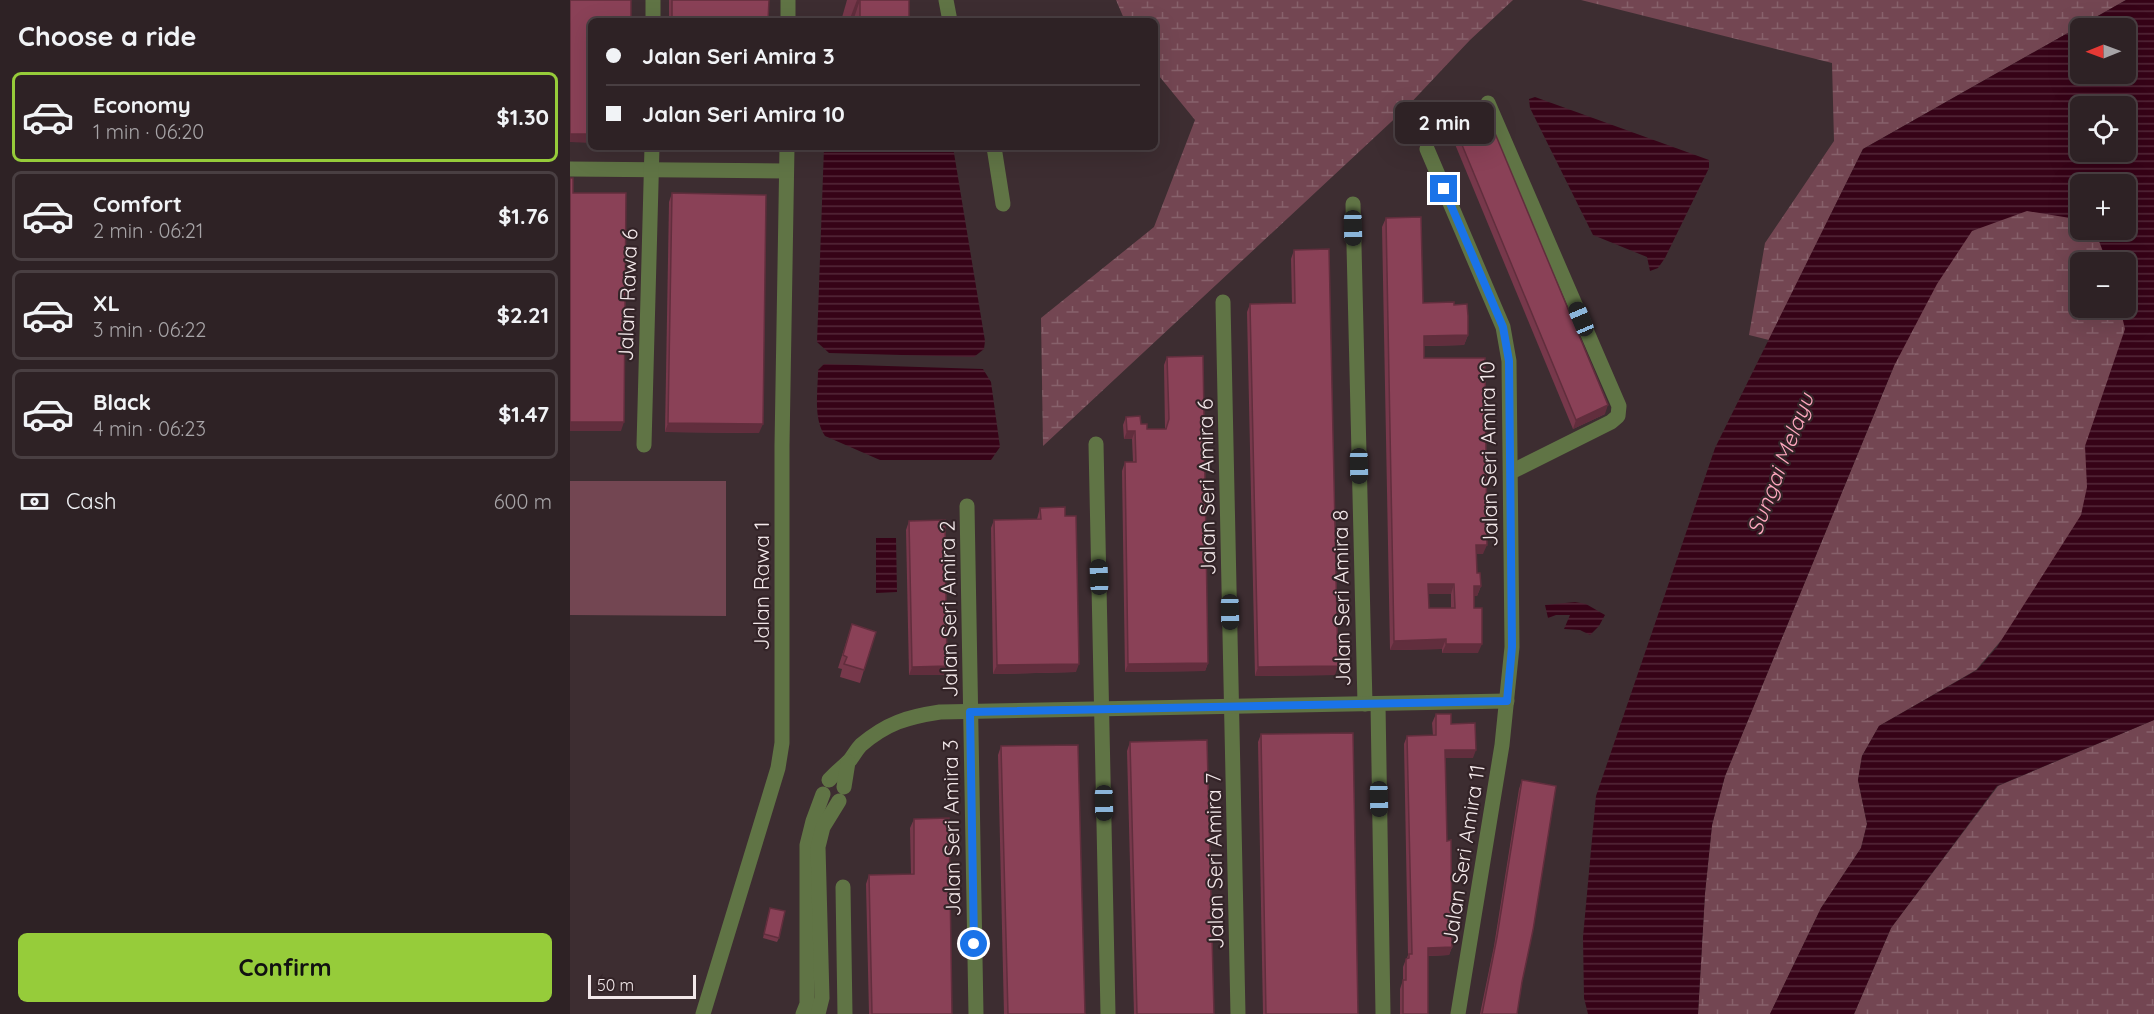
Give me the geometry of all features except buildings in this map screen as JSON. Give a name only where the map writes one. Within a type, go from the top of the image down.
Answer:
[{"type":"street","points":[[653,0],[653,18]]},
{"type":"street","points":[[788,0],[788,18]]},
{"type":"street","points":[[946,0],[949,18]]},
{"type":"street","points":[[1488,103],[1619,406],[1618,416],[1611,422],[1511,472]]},
{"type":"street","name":"Jalan Seri Amira 10","points":[[1427,149],[1503,327],[1509,361],[1512,647],[1507,701]]},
{"type":"street","name":"Jalan Rawa 6","points":[[644,445],[652,150]]},
{"type":"street","name":"Jalan Rawa 1","points":[[703,1014],[778,768],[782,743],[782,446],[786,150]]},
{"type":"street","points":[[994,150],[1003,204]]},
{"type":"street","points":[[570,169],[786,171]]},
{"type":"street","name":"Jalan Seri Amira 8","points":[[1353,204],[1383,1014]]},
{"type":"street","name":"Jalan Seri Amira 6","points":[[1223,302],[1232,707]]},
{"type":"street","points":[[1096,444],[1108,1014]]},
{"type":"street","name":"Jalan Seri Amira 2","points":[[967,506],[970,712]]},
{"type":"street","points":[[803,1014],[807,1004],[807,845],[813,821],[831,797],[848,762],[860,746],[908,717],[940,712],[1507,701]]},
{"type":"street","name":"Jalan Seri Amira 11","points":[[1458,1014],[1502,745],[1507,701]]},
{"type":"street","name":"Jalan Seri Amira 7","points":[[1232,707],[1238,1014]]},
{"type":"street","name":"Jalan Seri Amira 3","points":[[970,712],[976,1014]]},
{"type":"street","points":[[818,1014],[822,998],[818,847],[831,797]]},
{"type":"street","points":[[843,887],[845,1014]]},
{"type":"green space","points":[[1116,0],[1513,0],[1470,40],[1405,109],[1043,446],[1041,318],[1154,227],[1195,120],[1158,75],[1158,18],[1124,18]]},
{"type":"green space","points":[[1581,0],[2126,0],[2094,18],[2070,18],[2070,32],[1863,149],[1769,340],[1749,335],[1765,243],[1834,141],[1832,63]]},
{"type":"green space","points":[[2154,154],[2136,303],[2136,252],[2070,252],[2070,318],[2134,318],[2111,511],[1976,670],[1879,726],[1862,756],[1858,780],[1867,824],[1861,848],[1821,908],[1770,1014],[1698,1014],[1705,893],[1712,825],[1725,776],[1894,366],[1894,350],[1978,204],[2070,199],[2070,240],[2136,240],[2135,174]]},
{"type":"green space","points":[[570,481],[726,481],[726,616],[570,615]]},
{"type":"green space","points":[[2154,720],[2154,1014],[1854,1014],[1891,928],[1998,786]]},
{"type":"water","name":"Sungai Melayu","points":[[2126,0],[2154,0],[2154,720],[1997,786],[1891,928],[1854,1014],[1770,1014],[1821,908],[1861,848],[1867,824],[1858,780],[1862,756],[1879,726],[1977,670],[1997,647],[2081,515],[2087,487],[2085,446],[2125,329],[2122,318],[2136,318],[2136,252],[2103,252],[2099,240],[2136,240],[2136,174],[2070,174],[2070,218],[2027,211],[1972,231],[1937,284],[1894,366],[1725,776],[1712,825],[1705,893],[1698,1014],[1588,1014],[1584,998],[1583,937],[1596,796],[1715,448],[1863,149],[2070,32],[2070,84],[2136,84],[2136,18],[2094,18]]},
{"type":"water","points":[[1535,97],[1709,160],[1709,168],[1658,268],[1650,271],[1647,257],[1593,235],[1530,108],[1529,99]]},
{"type":"water","points":[[824,150],[953,150],[985,341],[984,349],[974,357],[829,353],[817,342]]},
{"type":"water","points":[[824,364],[983,369],[991,382],[1000,447],[991,460],[880,460],[825,436],[819,421],[817,404],[818,370]]},
{"type":"water","points":[[876,538],[896,538],[897,592],[876,593]]},
{"type":"water","points":[[1575,602],[1586,604],[1605,615],[1590,635],[1580,630],[1564,629],[1570,615],[1556,615],[1548,618],[1545,605]]},
{"type":"route","points":[[974,944],[970,712],[1507,701],[1512,647],[1509,361],[1503,327],[1444,189]]}]
